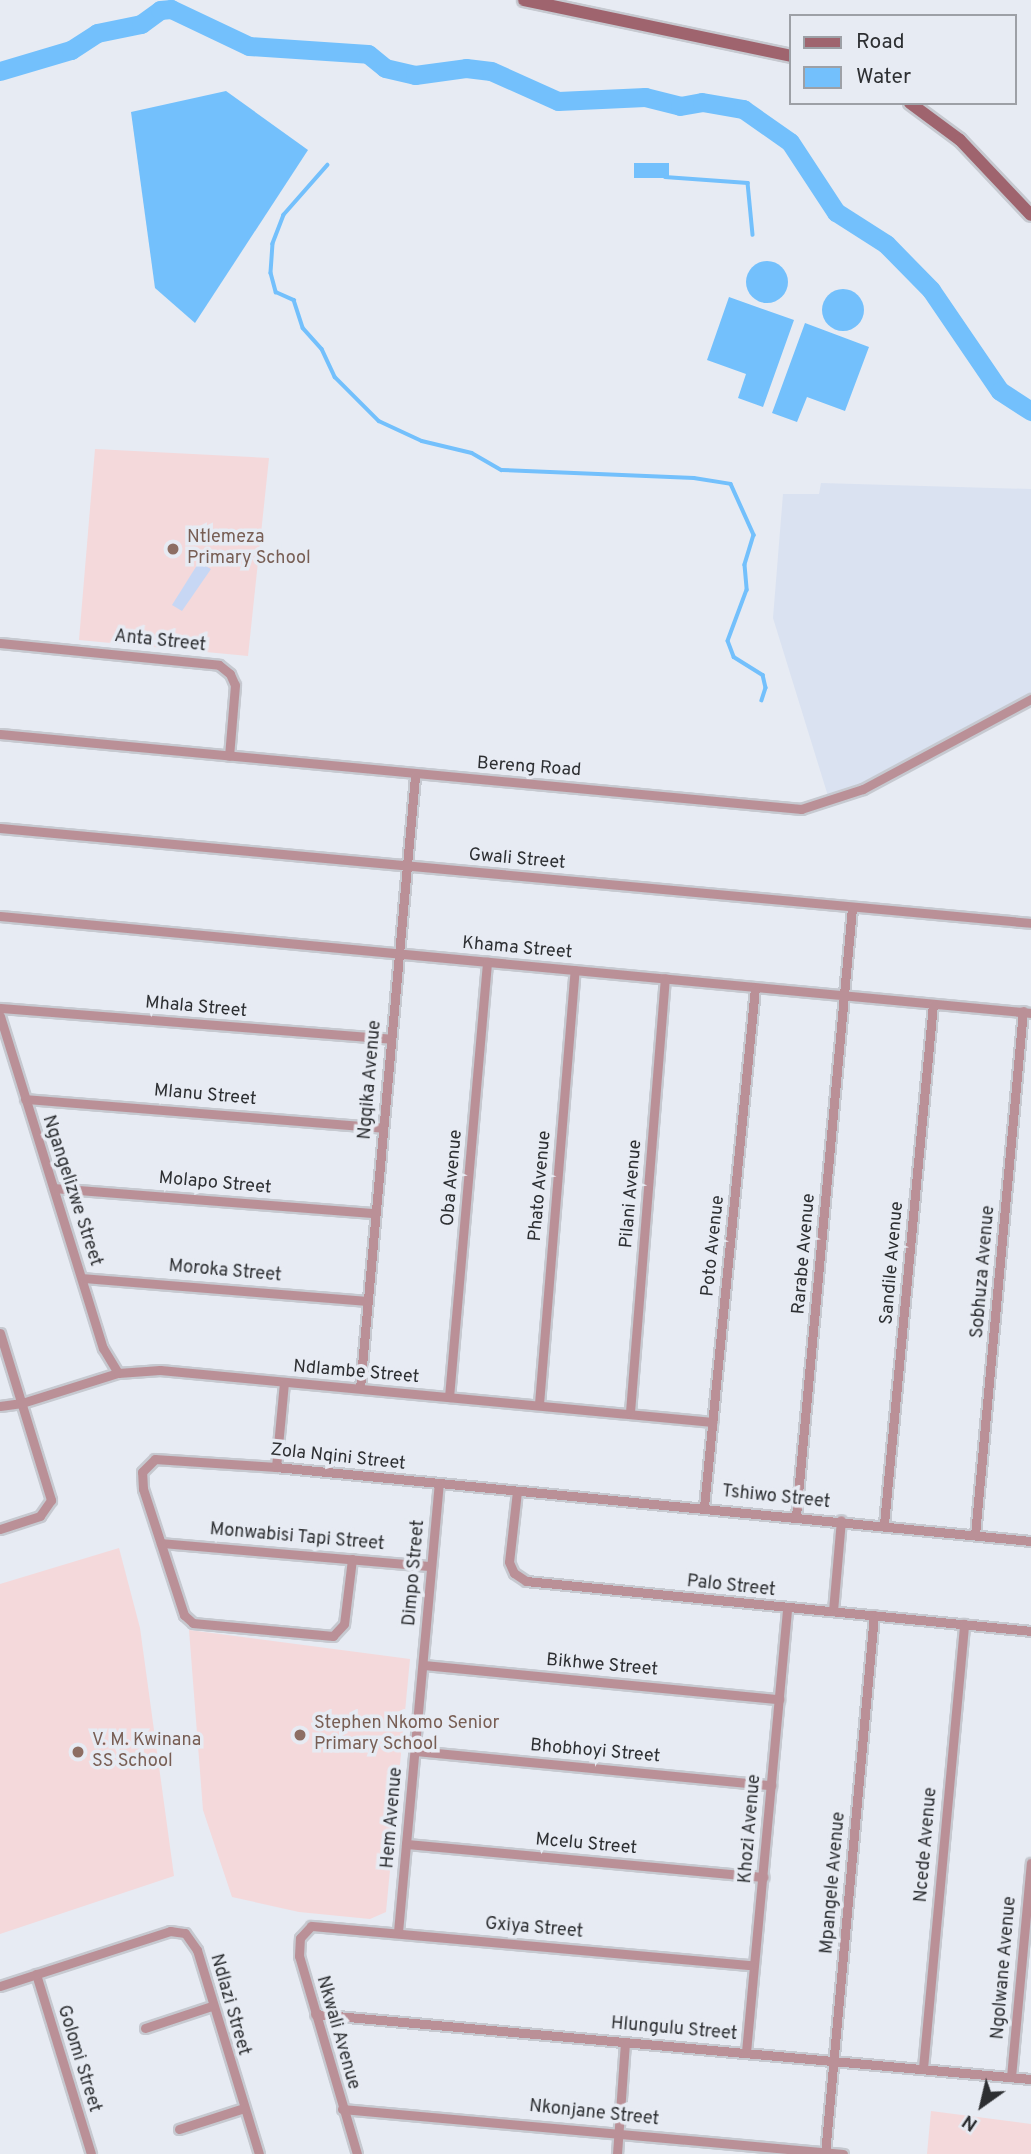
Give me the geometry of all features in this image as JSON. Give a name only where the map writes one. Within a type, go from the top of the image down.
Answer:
[{"type":"street","points":[[524,0],[790,56]]},
{"type":"street","points":[[913,105],[960,140],[1030,209]]},
{"type":"street","name":"Anta Street","points":[[0,643],[219,665],[230,674],[234,685],[229,756]]},
{"type":"street","name":"Bereng Road","points":[[0,734],[415,776],[813,808],[863,789],[1031,699]]},
{"type":"street","name":"Ngqika Avenue","points":[[360,1388],[415,776]]},
{"type":"street","name":"Gwali Street","points":[[0,828],[1031,923]]},
{"type":"street","name":"Rarabe Avenue","points":[[796,1516],[852,908]]},
{"type":"street","name":"Khama Street","points":[[0,916],[1027,1012]]},
{"type":"street","name":"Oba Avenue","points":[[449,1397],[487,962]]},
{"type":"street","name":"Phato Avenue","points":[[539,1404],[575,970]]},
{"type":"street","name":"Pilani Avenue","points":[[630,1412],[666,978]]},
{"type":"street","name":"Poto Avenue","points":[[704,1507],[755,988]]},
{"type":"street","name":"Sandile Avenue","points":[[884,1524],[933,1004]]},
{"type":"street","name":"Mhala Street","points":[[0,1008],[390,1039]]},
{"type":"street","name":"Sobhuza Avenue","points":[[975,1535],[1027,1012]]},
{"type":"street","name":"Ngangelizwe Street","points":[[0,1016],[103,1348],[118,1373]]},
{"type":"street","name":"Mlanu Street","points":[[25,1099],[382,1128]]},
{"type":"street","name":"Molapo Street","points":[[54,1188],[374,1213]]},
{"type":"street","name":"Moroka Street","points":[[82,1278],[366,1301]]},
{"type":"street","points":[[0,1332],[51,1500],[40,1516],[0,1529]]},
{"type":"street","name":"Ndlambe Street","points":[[0,1406],[22,1403],[118,1373],[160,1370],[630,1412],[713,1422]]},
{"type":"street","points":[[276,1467],[284,1382]]},
{"type":"street","name":"Zola Nqini Street","points":[[162,1543],[142,1481],[145,1466],[156,1458],[517,1491]]},
{"type":"street","name":"Dimpo Street","points":[[423,1665],[439,1484]]},
{"type":"street","name":"Tshiwo Street","points":[[517,1491],[884,1524],[1031,1541]]},
{"type":"street","name":"Palo Street","points":[[517,1491],[509,1562],[519,1578],[787,1608],[1031,1631]]},
{"type":"street","points":[[833,1611],[841,1520]]},
{"type":"street","points":[[162,1543],[184,1615],[193,1623],[329,1637],[345,1624],[352,1559]]},
{"type":"street","name":"Monwabisi Tapi Street","points":[[162,1543],[430,1566]]},
{"type":"street","name":"Khozi Avenue","points":[[746,2052],[787,1608]]},
{"type":"street","name":"Mpangele Avenue","points":[[825,2153],[874,1615]]},
{"type":"street","name":"Ncede Avenue","points":[[923,2068],[964,1624]]},
{"type":"street","name":"Bikhwe Street","points":[[423,1665],[779,1699]]},
{"type":"street","name":"Hem Avenue","points":[[398,1932],[423,1665]]},
{"type":"street","name":"Bhobhoyi Street","points":[[415,1751],[771,1784]]},
{"type":"street","name":"Mcelu Street","points":[[406,1844],[763,1877]]},
{"type":"street","name":"Ngolwane Avenue","points":[[1011,2077],[1031,1863]]},
{"type":"street","name":"Gxiya Street","points":[[313,1925],[752,1965]]},
{"type":"street","name":"Nkwali Avenue","points":[[313,1925],[300,1938],[298,1952],[356,2154]]},
{"type":"street","name":"Ndlazi Street","points":[[0,1986],[180,1931],[189,1936],[197,1950],[259,2154]]},
{"type":"street","name":"Golomi Street","points":[[36,1974],[91,2154]]},
{"type":"street","points":[[145,2028],[212,2006]]},
{"type":"street","name":"Hlungulu Street","points":[[315,2014],[1031,2079]]},
{"type":"street","points":[[617,2154],[625,2042]]},
{"type":"street","points":[[179,2129],[244,2108]]},
{"type":"street","name":"Nkonjane Street","points":[[342,2109],[843,2154]]},
{"type":"shaded area","name":"Ntlemeza Primary School","points":[[95,449],[269,458],[248,656],[79,640]]},
{"type":"shaded area","points":[[821,483],[1031,489],[1031,695],[875,778],[828,796],[773,618],[783,494],[819,494]]},
{"type":"shaded area","points":[[199,562],[211,569],[182,611],[172,605]]},
{"type":"shaded area","name":"V. M. Kwinana SS School","points":[[119,1548],[140,1628],[174,1876],[0,1934],[0,1584]]},
{"type":"shaded area","name":"Stephen Nkomo Senior Primary School","points":[[189,1630],[410,1659],[386,1912],[370,1919],[299,1912],[232,1897],[203,1810]]},
{"type":"shaded area","points":[[931,2111],[1031,2124],[1031,2154],[927,2154]]},
{"type":"water","points":[[226,91],[308,150],[195,323],[155,288],[131,112]]},
{"type":"water","points":[[634,163],[669,163],[669,178],[634,178]]},
{"type":"water","points":[[767,261],[782,267],[788,282],[782,297],[767,303],[752,297],[746,282],[752,267]]},
{"type":"water","points":[[843,289],[858,295],[864,310],[858,325],[843,331],[828,325],[822,310],[828,295]]},
{"type":"water","points":[[729,297],[794,320],[763,407],[738,398],[746,374],[707,360]]},
{"type":"water","points":[[805,323],[869,347],[845,411],[807,397],[797,422],[772,413]]},
{"type":"waterway","points":[[0,71],[71,50],[97,33],[141,24],[160,10],[171,9],[249,46],[368,54],[385,68],[415,75],[466,68],[491,71],[558,101],[645,97],[680,106],[702,102],[743,109],[790,142],[836,212],[886,244],[931,290],[1000,391],[1031,411]]},
{"type":"waterway","points":[[328,165],[284,215],[273,244],[271,273],[276,292],[294,300],[303,328],[322,349],[335,377],[379,421],[422,441],[472,453],[502,470],[694,478],[731,484],[754,535],[745,565],[747,590],[728,641],[734,657],[763,675],[766,688],[762,700]]},
{"type":"waterway","points":[[665,177],[748,183],[753,235]]},
{"type":"place","name":"Ntlemeza Primary School","points":[[173,549]]},
{"type":"place","name":"Stephen Nkomo Senior Primary School","points":[[300,1735]]},
{"type":"place","name":"V. M. Kwinana SS School","points":[[78,1752]]}]
